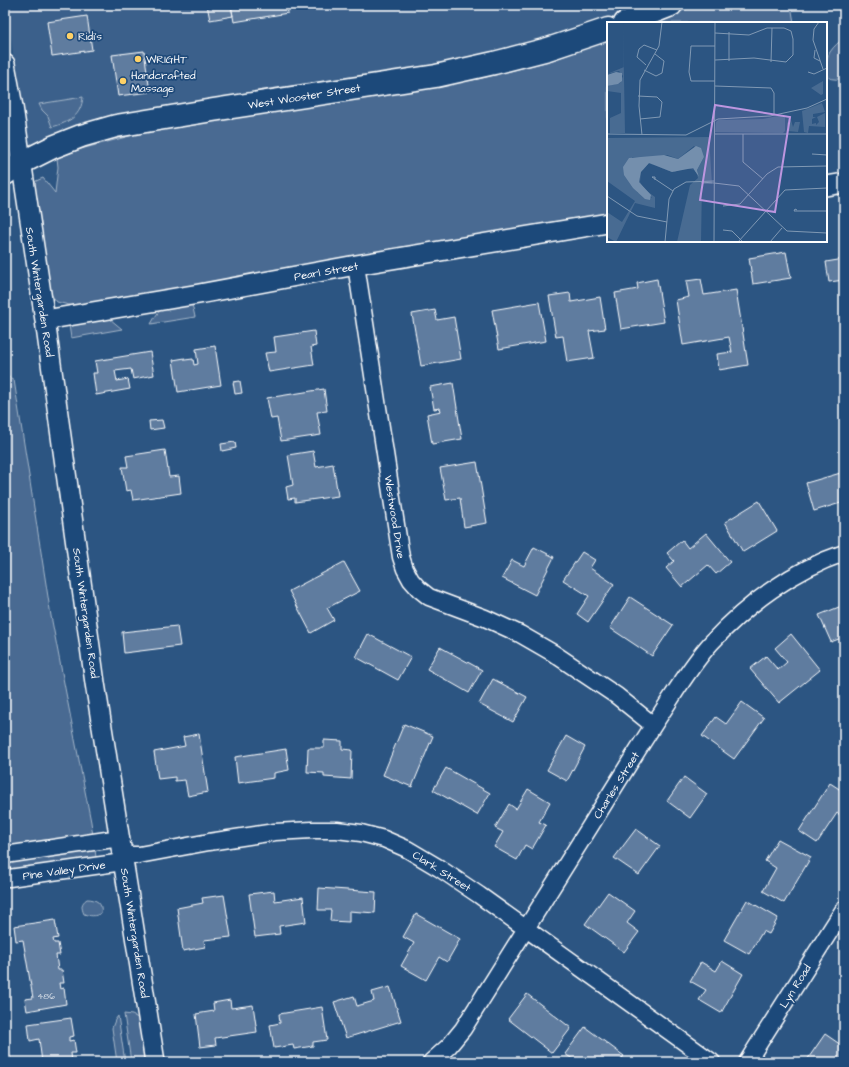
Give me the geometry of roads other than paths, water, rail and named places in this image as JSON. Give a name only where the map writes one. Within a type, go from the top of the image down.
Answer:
[{"type":"main road","points":[[628,22],[670,5]]},
{"type":"main road","name":"West Wooster Street","points":[[13,169],[53,147],[81,136],[116,126],[436,76],[532,53],[607,29]]},
{"type":"street","name":"South Wintergarden Road","points":[[5,64],[13,107],[13,169],[44,320],[95,683],[155,1062]]},
{"type":"street","points":[[827,186],[844,183]]},
{"type":"street","name":"Pearl Street","points":[[44,320],[607,222]]},
{"type":"street","name":"Westwood Drive","points":[[356,265],[401,557],[411,580],[419,590],[429,597],[485,618],[520,634],[553,653],[617,696],[654,725]]},
{"type":"street","name":"Charles Street","points":[[431,1062],[449,1046],[463,1029],[688,672],[711,643],[737,617],[766,594],[797,574],[844,553]]},
{"type":"street","name":"Clark Street","points":[[122,852],[138,854],[275,832],[312,830],[337,830],[361,833],[384,839],[439,868],[712,1062]]},
{"type":"street","points":[[5,855],[122,852]]},
{"type":"street","name":"Pine Valley Drive","points":[[5,877],[9,878],[122,852]]},
{"type":"street","name":"Lyn Road","points":[[747,1062],[844,909]]},
{"type":"place","name":"Ridi's","points":[[70,36]]},
{"type":"place","name":"WRIGHT","points":[[138,59]]},
{"type":"place","name":"Handcrafted Massage","points":[[123,81]]}]
